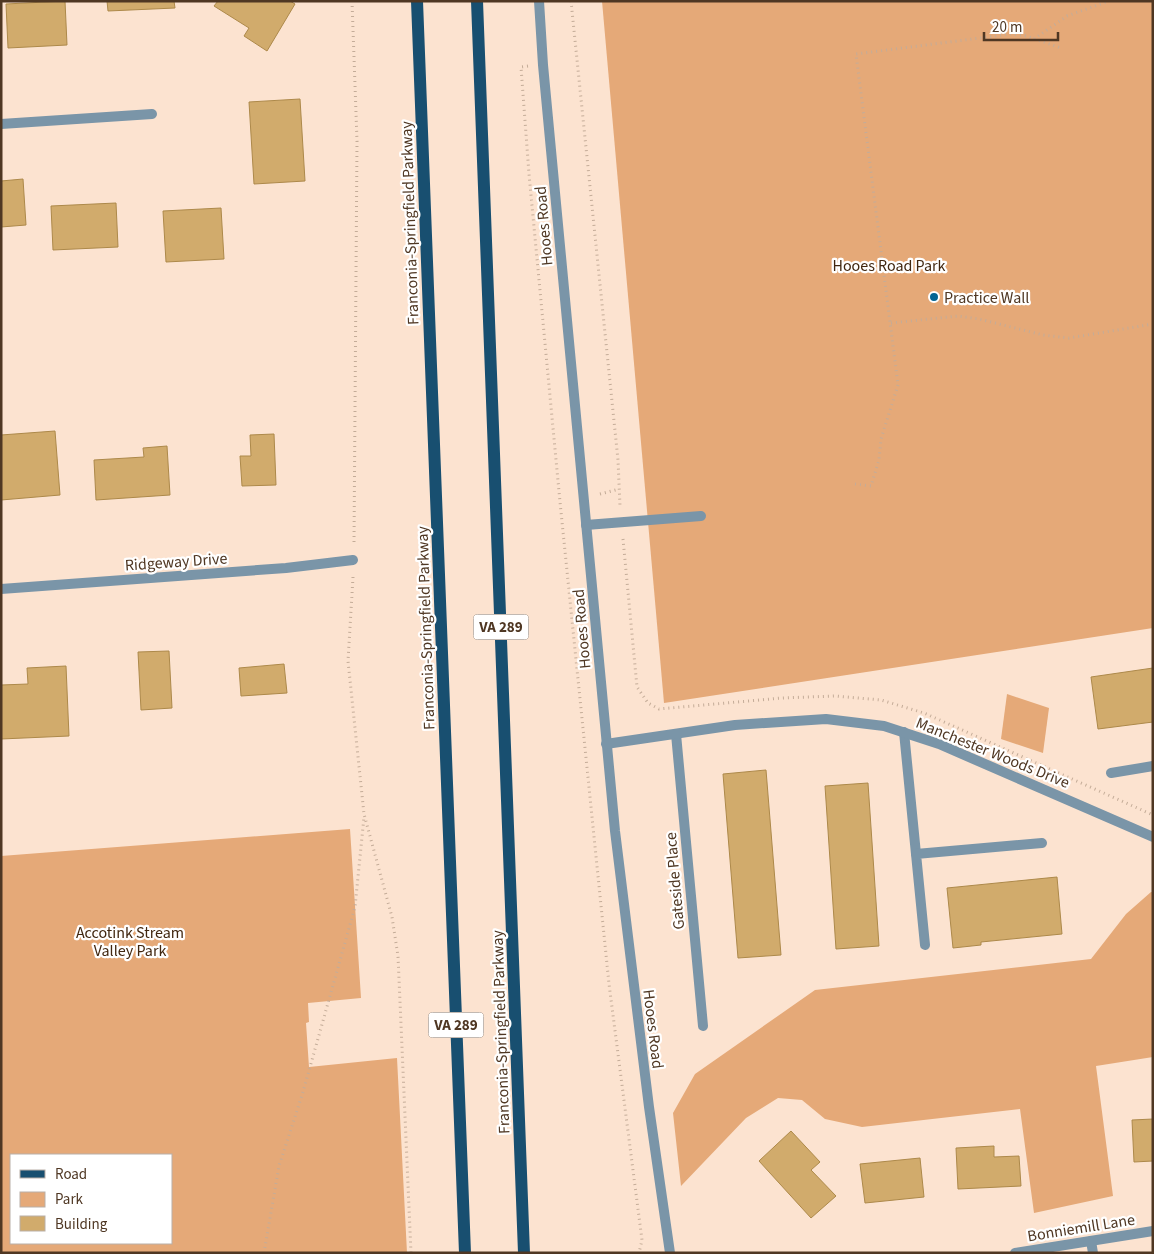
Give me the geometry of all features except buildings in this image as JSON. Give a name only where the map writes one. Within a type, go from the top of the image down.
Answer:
[{"type":"main road","name":"Franconia-Springfield Parkway","points":[[417,1],[465,1253]]},
{"type":"main road","name":"Franconia-Springfield Parkway","points":[[477,1],[524,1253]]},
{"type":"street","name":"Hooes Road","points":[[539,1],[543,65],[606,744],[624,911],[670,1253]]},
{"type":"street","points":[[1,124],[152,114]]},
{"type":"street","points":[[586,526],[701,516]]},
{"type":"street","name":"Ridgeway Drive","points":[[1,589],[286,568],[353,560]]},
{"type":"street","name":"Manchester Woods Drive","points":[[606,744],[735,725],[826,719],[884,726],[939,744],[1153,837]]},
{"type":"street","points":[[904,732],[925,945]]},
{"type":"street","name":"Gateside Place","points":[[676,734],[703,1026]]},
{"type":"street","points":[[1111,772],[1153,766]]},
{"type":"street","points":[[916,854],[1042,843]]},
{"type":"street","name":"Bonniemill Lane","points":[[1015,1253],[1153,1231]]},
{"type":"street","points":[[1091,1241],[1093,1253]]},
{"type":"path","points":[[352,1],[357,142],[356,338],[353,560],[348,661],[364,814],[396,933],[411,1253]]},
{"type":"path","points":[[571,1],[618,460],[621,523],[638,687],[648,703],[659,709],[782,698],[835,696],[881,700],[924,713],[1153,815]]},
{"type":"path","points":[[1034,39],[1067,16],[1109,1]]},
{"type":"path","points":[[855,484],[871,486],[879,460],[881,439],[898,385],[856,54],[1011,34],[1061,48]]},
{"type":"path","points":[[543,65],[521,67],[529,174],[582,728],[609,984],[642,1240],[640,1253]]},
{"type":"path","points":[[891,323],[958,316],[979,319],[1043,335],[1069,338],[1153,324]]},
{"type":"path","points":[[264,1253],[279,1166],[303,1092],[355,908],[364,814]]},
{"type":"green space","name":"Hooes Road Park","points":[[602,1],[1153,1],[1153,628],[664,703]]},
{"type":"green space","points":[[1007,694],[1049,708],[1043,753],[1001,739]]},
{"type":"green space","name":"Accotink Stream Valley Park","points":[[350,829],[361,998],[308,1003],[309,1022],[306,1023],[309,1067],[397,1058],[407,1253],[1,1253],[1,856]]},
{"type":"green space","points":[[1153,892],[1153,1057],[1096,1066],[1113,1196],[1034,1213],[1020,1109],[862,1127],[825,1119],[802,1100],[778,1098],[746,1118],[681,1186],[673,1113],[695,1074],[815,990],[1091,959],[1126,914]]},
{"type":"place","name":"Practice Wall","points":[[934,297]]}]
